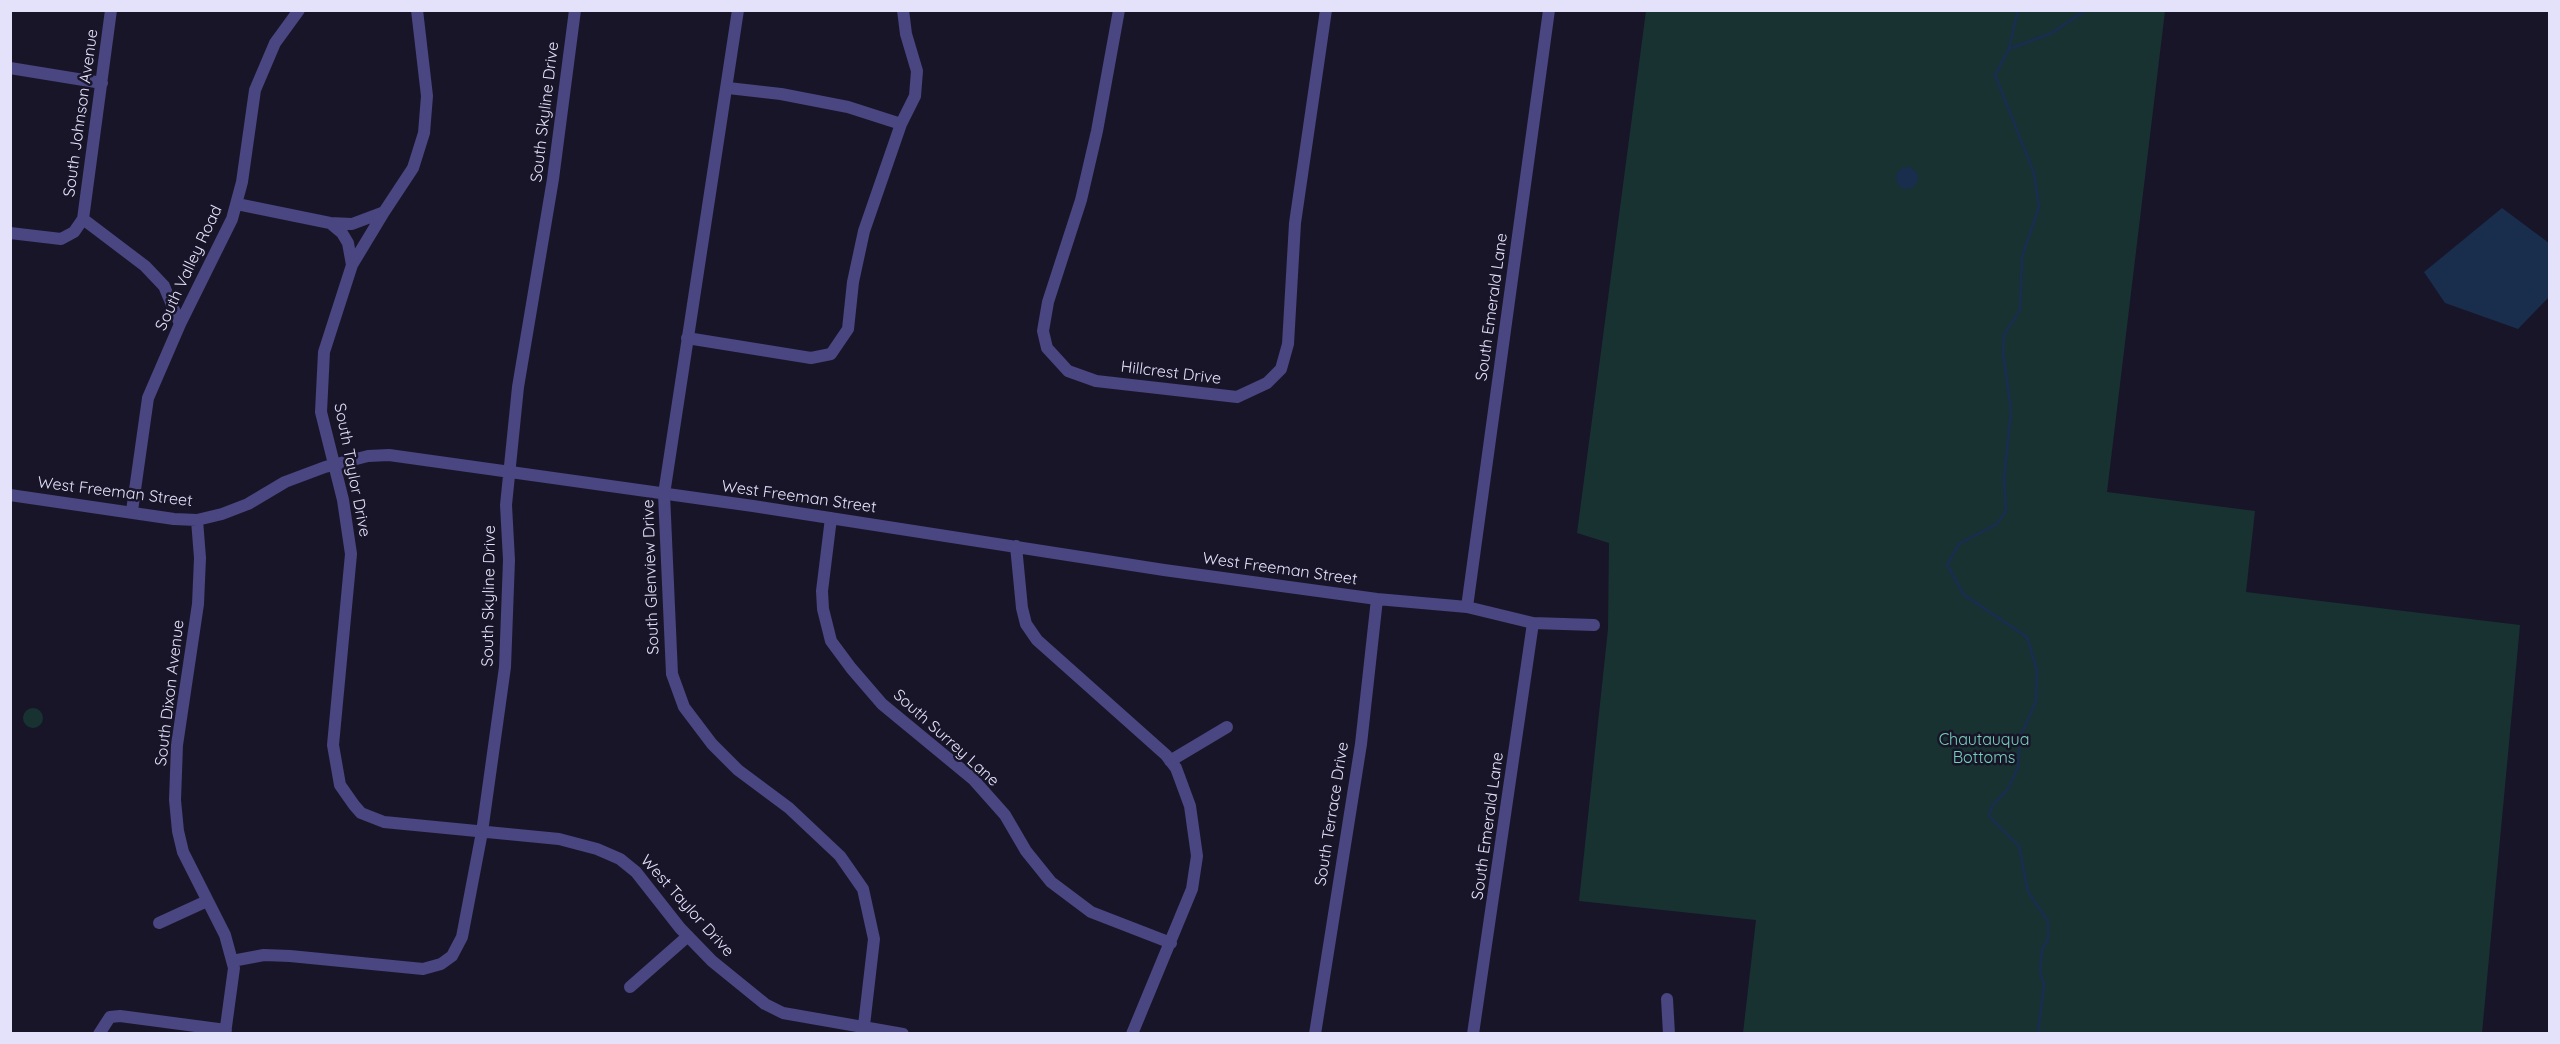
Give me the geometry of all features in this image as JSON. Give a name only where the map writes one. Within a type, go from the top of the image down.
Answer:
[{"type":"street","name":"South Johnson Avenue","points":[[83,219],[111,10]]},
{"type":"street","name":"South Valley Road","points":[[132,511],[148,398],[237,204],[255,90],[274,43],[299,10]]},
{"type":"street","points":[[237,204],[330,223],[352,224],[384,212],[413,168],[424,133],[427,96],[417,10]]},
{"type":"street","name":"South Skyline Drive","points":[[232,961],[264,955],[423,969],[441,964],[454,953],[462,937],[482,832],[505,667],[509,470],[518,387],[553,179],[575,10]]},
{"type":"street","name":"South Glenview Drive","points":[[738,10],[728,88],[664,494],[672,674],[684,707],[712,744],[738,770],[789,808],[840,856],[863,889],[874,939],[864,1030]]},
{"type":"street","points":[[687,338],[811,358],[831,354],[848,329],[853,282],[864,231],[901,124],[915,96],[917,71],[906,34],[903,10]]},
{"type":"street","name":"Hillcrest Drive","points":[[1119,10],[1099,120],[1081,200],[1048,302],[1044,331],[1047,348],[1068,371],[1096,381],[1237,397],[1267,383],[1281,369],[1288,344],[1295,223],[1326,10]]},
{"type":"street","name":"South Emerald Lane","points":[[1467,607],[1549,10]]},
{"type":"street","points":[[10,68],[102,83]]},
{"type":"street","points":[[728,88],[781,94],[848,107],[901,124]]},
{"type":"street","name":"South Taylor Drive","points":[[335,754],[336,702],[351,554],[344,500],[321,412],[321,373],[334,316],[352,265],[384,212]]},
{"type":"street","points":[[10,233],[61,239],[74,232],[83,219],[145,266],[164,286],[180,324]]},
{"type":"street","points":[[330,223],[342,233],[348,243],[352,265]]},
{"type":"street","name":"West Freeman Street","points":[[10,495],[132,511],[174,519],[197,520],[248,504],[285,482],[333,464],[368,456],[389,455],[509,470],[1377,599],[1467,607],[1533,622],[1594,625]]},
{"type":"street","name":"South Surrey Lane","points":[[831,518],[822,609],[831,640],[851,668],[882,704],[973,779],[1005,815],[1026,851],[1051,882],[1091,912],[1171,943]]},
{"type":"street","name":"South Dixon Avenue","points":[[197,520],[201,558],[198,604],[177,745],[176,800],[178,831],[183,852],[225,935],[234,968],[225,1032]]},
{"type":"street","points":[[1016,546],[1022,608],[1026,624],[1036,640],[1170,761],[1176,768],[1190,806],[1197,856],[1192,889],[1132,1034]]},
{"type":"street","name":"South Terrace Drive","points":[[1315,1034],[1361,744],[1377,599]]},
{"type":"street","name":"South Emerald Lane","points":[[1473,1034],[1533,622]]},
{"type":"street","points":[[1170,761],[1227,727]]},
{"type":"street","name":"West Taylor Drive","points":[[335,754],[340,785],[361,813],[373,819],[559,840],[597,849],[620,859],[636,872],[688,936],[733,979],[783,1013],[864,1030],[903,1034]]},
{"type":"street","points":[[159,923],[207,901]]},
{"type":"street","points":[[630,987],[688,936]]},
{"type":"street","points":[[1667,999],[1669,1034]]},
{"type":"street","points":[[99,1034],[110,1017],[225,1032]]},
{"type":"green space","name":"Chautauqua Bottoms","points":[[1646,11],[2165,11],[2107,492],[2255,511],[2246,592],[2520,625],[2482,1033],[1743,1033],[1756,920],[1579,901],[1608,629],[1609,543],[1577,533]]},
{"type":"green space","points":[[33,708],[40,711],[43,718],[40,725],[33,728],[26,725],[23,718],[26,711]]},
{"type":"water","points":[[1907,167],[1915,170],[1918,178],[1915,186],[1907,189],[1899,186],[1896,178],[1899,170]]},
{"type":"water","points":[[2502,208],[2549,243],[2549,297],[2518,329],[2445,303],[2424,272]]},
{"type":"waterway","points":[[2009,49],[2018,10]]},
{"type":"waterway","points":[[2038,1034],[2044,984],[2040,972],[2042,949],[2048,939],[2048,921],[2028,892],[2019,846],[1989,816],[1992,806],[2008,789],[2018,767],[2020,738],[2036,701],[2037,671],[2027,637],[1964,595],[1947,565],[1959,544],[1997,524],[2006,511],[2004,480],[2011,410],[2003,352],[2004,335],[2020,310],[2022,257],[2039,207],[2034,173],[1995,75],[2009,49],[2050,34],[2086,10]]}]
